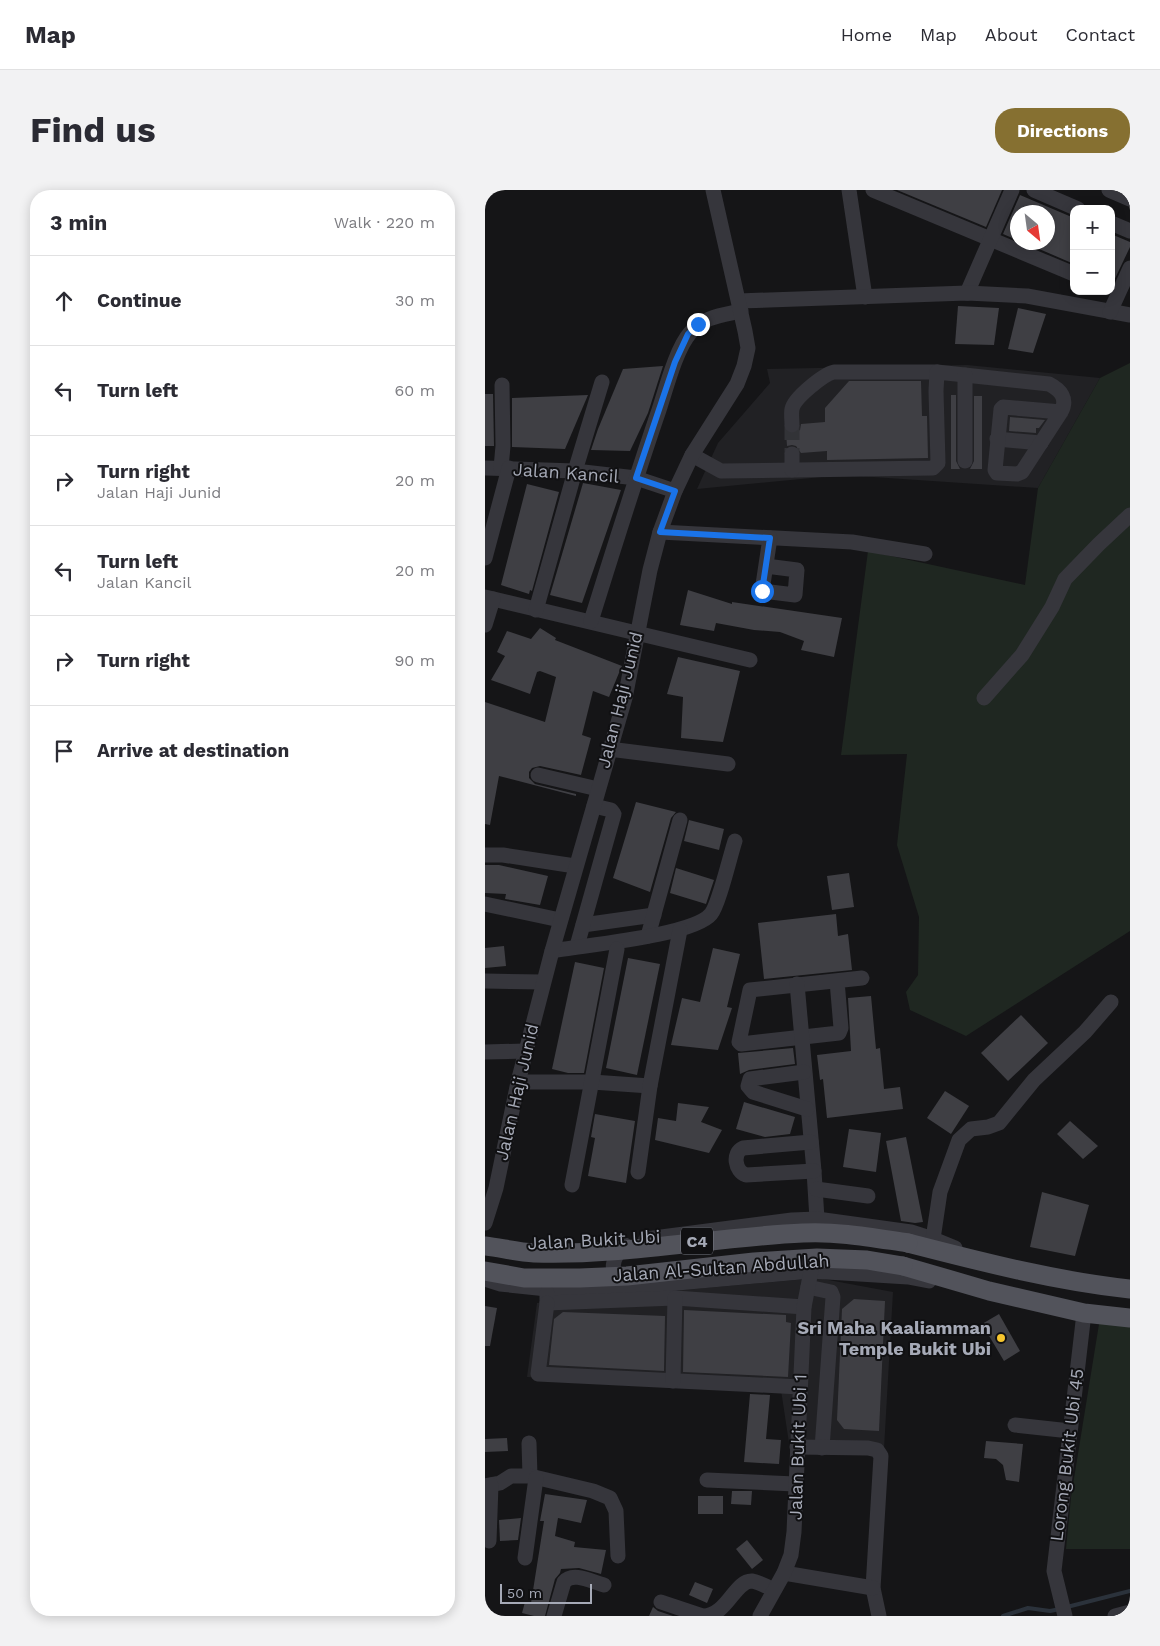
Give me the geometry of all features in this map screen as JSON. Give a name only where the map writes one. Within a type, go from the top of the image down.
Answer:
[{"type":"main road","name":"Jalan Al-Sultan Abdullah","points":[[485,1246],[532,1253],[584,1253],[636,1249],[730,1237],[805,1232],[909,1243],[995,1266],[1091,1285],[1130,1289]]},
{"type":"main road","name":"Jalan Al-Sultan Abdullah","points":[[485,1271],[524,1278],[580,1278],[627,1276],[754,1262],[817,1258],[867,1260],[903,1266],[989,1291],[1084,1313],[1130,1318]]},
{"type":"street","name":"Jalan Haji Junid","points":[[485,1223],[496,1188],[525,1051],[551,950],[625,698],[650,570],[660,532],[675,491],[692,455],[737,384],[748,348],[713,190]]},
{"type":"street","points":[[849,190],[865,297]]},
{"type":"street","points":[[873,190],[1070,272]]},
{"type":"street","points":[[967,293],[1011,190]]},
{"type":"street","points":[[1034,190],[1070,206]]},
{"type":"street","points":[[1109,190],[1130,199]]},
{"type":"street","points":[[1115,225],[1130,231]]},
{"type":"street","points":[[1110,312],[1116,291],[1130,268]]},
{"type":"street","points":[[591,621],[675,362],[688,334],[698,324],[740,306],[865,297],[967,293],[1027,296],[1130,316]]},
{"type":"street","points":[[692,455],[721,471],[933,468],[938,463],[937,372]]},
{"type":"street","points":[[792,425],[792,407],[799,398],[827,373],[937,372],[1049,384],[1056,388],[1064,399],[1064,406],[1061,412],[1022,472],[1017,474],[996,471],[999,411],[1003,408],[1061,412]]},
{"type":"street","points":[[965,375],[965,461]]},
{"type":"street","points":[[536,610],[602,382]]},
{"type":"street","points":[[485,558],[505,468],[502,385]]},
{"type":"street","points":[[997,439],[1041,442]]},
{"type":"street","points":[[792,454],[792,470]]},
{"type":"street","name":"Jalan Kancil","points":[[485,468],[575,471],[636,478],[675,491]]},
{"type":"street","points":[[984,698],[1021,655],[1052,607],[1065,579],[1130,515]]},
{"type":"street","points":[[660,532],[852,542],[925,554]]},
{"type":"street","points":[[766,566],[770,538]]},
{"type":"street","points":[[485,625],[489,598],[749,660]]},
{"type":"street","points":[[609,749],[728,764]]},
{"type":"street","points":[[538,775],[598,789]]},
{"type":"street","points":[[577,946],[614,814],[611,810],[593,806]]},
{"type":"street","points":[[648,936],[680,820]]},
{"type":"street","points":[[551,950],[648,936],[693,926],[711,914],[716,904],[735,840]]},
{"type":"street","points":[[485,855],[503,855],[575,866]]},
{"type":"street","points":[[485,904],[560,920]]},
{"type":"street","points":[[583,925],[654,915]]},
{"type":"street","points":[[638,1172],[650,1086],[680,930]]},
{"type":"street","points":[[572,1185],[617,950]]},
{"type":"street","points":[[837,981],[841,1028],[839,1033],[741,1044],[739,1042],[750,990],[863,978]]},
{"type":"street","points":[[485,981],[543,982]]},
{"type":"street","points":[[797,984],[807,1109],[816,1189],[817,1219]]},
{"type":"street","points":[[933,1239],[940,1192],[959,1140],[971,1129],[999,1123],[1034,1080],[1085,1032],[1111,1002]]},
{"type":"street","points":[[485,1052],[525,1051]]},
{"type":"street","points":[[804,1072],[750,1079],[748,1086],[753,1092],[807,1109]]},
{"type":"street","points":[[518,1082],[592,1082],[650,1086]]},
{"type":"street","points":[[811,1142],[743,1148],[738,1150],[736,1155],[738,1169],[746,1175],[814,1171]]},
{"type":"street","points":[[485,1205],[496,1188]]},
{"type":"street","points":[[816,1189],[868,1196]]},
{"type":"street","name":"Jalan Bukit Ubi","points":[[485,1238],[544,1246],[631,1241],[792,1220],[817,1219],[911,1232],[933,1239],[995,1266]]},
{"type":"street","points":[[631,1241],[617,1253],[613,1262],[614,1272],[621,1282],[633,1287]]},
{"type":"street","name":"C4","points":[[547,1296],[811,1271],[907,1277],[989,1291]]},
{"type":"street","name":"Jalan Bukit Ubi 1","points":[[759,1616],[784,1573],[791,1555],[794,1532],[804,1307],[811,1271]]},
{"type":"street","points":[[485,1279],[547,1296],[675,1298],[804,1307]]},
{"type":"street","points":[[808,1288],[828,1290],[833,1298],[822,1448]]},
{"type":"street","points":[[547,1296],[538,1374],[800,1387]]},
{"type":"street","points":[[673,1381],[675,1298]]},
{"type":"street","name":"Lorong Bukit Ubi 45","points":[[1065,1616],[1054,1572],[1084,1313]]},
{"type":"street","points":[[1015,1425],[1070,1431]]},
{"type":"street","points":[[525,1558],[533,1477],[529,1443]]},
{"type":"street","points":[[797,1447],[868,1448],[877,1450],[881,1456],[873,1588],[879,1616]]},
{"type":"street","points":[[489,1541],[488,1485],[500,1482],[511,1476],[533,1477],[593,1491],[610,1498],[617,1511],[618,1556]]},
{"type":"street","points":[[707,1480],[795,1484]]},
{"type":"street","points":[[784,1573],[873,1588]]},
{"type":"street","points":[[554,1616],[564,1582],[568,1578],[574,1576],[604,1586]]},
{"type":"street","points":[[661,1602],[703,1616],[710,1616],[724,1607],[744,1583],[754,1581],[774,1590]]},
{"type":"street","points":[[1115,1616],[1130,1612]]},
{"type":"shaded area","points":[[1130,363],[1130,931],[966,1036],[910,1010],[906,992],[918,975],[919,917],[897,845],[907,754],[841,755],[868,551],[1025,585],[1038,488],[1100,378]]},
{"type":"shaded area","points":[[967,365],[1100,378],[1038,488],[843,475],[697,489],[718,443],[770,383],[767,369]]},
{"type":"shaded area","points":[[818,1278],[893,1292],[884,1449],[789,1443],[781,1390],[527,1377],[537,1303]]},
{"type":"shaded area","points":[[1102,1319],[1130,1322],[1130,1549],[1066,1549],[1071,1497],[1099,1324]]},
{"type":"building","points":[[897,190],[1002,190],[986,227]]},
{"type":"building","points":[[1020,195],[1043,205],[1016,205]]},
{"type":"building","points":[[1055,210],[1070,216],[1070,262],[1042,250],[1055,250]]},
{"type":"building","points":[[1010,218],[1010,237],[1003,234]]},
{"type":"building","points":[[1115,236],[1130,242],[1130,247],[1115,279]]},
{"type":"building","points":[[958,306],[999,308],[994,345],[955,344]]},
{"type":"building","points":[[1018,308],[1046,314],[1033,353],[1008,349]]},
{"type":"building","points":[[663,366],[648,413],[630,451],[591,450],[623,369]]},
{"type":"building","points":[[849,381],[921,381],[922,416],[927,416],[928,458],[827,460],[827,451],[801,453],[796,446],[787,446],[786,432],[793,434],[800,430],[801,424],[825,422],[825,408]]},
{"type":"building","points":[[485,394],[493,394],[494,446],[485,446]]},
{"type":"building","points":[[588,395],[565,449],[512,447],[512,398]]},
{"type":"building","points":[[951,395],[956,395],[956,461],[960,469],[951,469]]},
{"type":"building","points":[[974,396],[982,396],[982,469],[970,469],[974,461]]},
{"type":"building","points":[[1010,417],[1045,420],[1039,428],[1036,428],[1036,433],[1009,431]]},
{"type":"building","points":[[583,483],[621,490],[582,603],[550,595]]},
{"type":"building","points":[[527,484],[559,492],[532,591],[530,590],[529,594],[501,585]]},
{"type":"building","points":[[688,590],[732,604],[732,602],[842,618],[834,657],[801,650],[804,641],[780,632],[754,630],[716,623],[714,631],[680,625]]},
{"type":"building","points":[[540,628],[556,638],[555,640],[622,666],[609,697],[593,691],[582,735],[591,738],[581,775],[540,766],[532,768],[529,772],[529,778],[535,784],[576,794],[576,796],[499,776],[490,825],[485,824],[485,702],[545,722],[556,677],[540,671],[537,672],[530,694],[491,680],[505,656],[497,652],[507,631],[531,639]]},
{"type":"building","points":[[678,657],[740,671],[723,742],[681,738],[683,697],[667,694]]},
{"type":"building","points":[[636,802],[676,812],[671,818],[650,892],[613,878]]},
{"type":"building","points":[[689,820],[724,829],[719,850],[684,841]]},
{"type":"building","points":[[485,865],[499,865],[548,876],[540,905],[505,899],[506,894],[485,893]]},
{"type":"building","points":[[676,868],[714,880],[706,904],[670,893]]},
{"type":"building","points":[[849,873],[854,907],[832,910],[827,876]]},
{"type":"building","points":[[836,914],[838,936],[848,934],[852,970],[764,979],[758,923]]},
{"type":"building","points":[[504,946],[506,966],[485,968],[485,948]]},
{"type":"building","points":[[713,948],[740,954],[727,1007],[732,1008],[718,1050],[671,1045],[682,998],[700,1002]]},
{"type":"building","points":[[628,958],[660,964],[637,1075],[606,1068]]},
{"type":"building","points":[[575,962],[604,968],[584,1073],[568,1073],[552,1069]]},
{"type":"building","points":[[871,996],[876,1049],[880,1048],[884,1089],[900,1087],[903,1109],[827,1118],[823,1079],[820,1080],[817,1055],[851,1051],[848,998]]},
{"type":"building","points":[[1021,1015],[1048,1043],[1008,1081],[981,1053]]},
{"type":"building","points":[[793,1048],[795,1064],[749,1070],[740,1074],[738,1053]]},
{"type":"building","points":[[945,1091],[969,1106],[951,1134],[927,1118]]},
{"type":"building","points":[[744,1102],[795,1117],[790,1134],[765,1137],[736,1129]]},
{"type":"building","points":[[678,1103],[709,1107],[701,1122],[722,1130],[709,1153],[655,1140],[658,1118],[676,1121]]},
{"type":"building","points":[[595,1114],[635,1121],[626,1183],[588,1176],[595,1138],[591,1137]]},
{"type":"building","points":[[1070,1121],[1098,1146],[1083,1159],[1057,1134]]},
{"type":"building","points":[[849,1129],[881,1133],[876,1172],[843,1167]]},
{"type":"building","points":[[906,1137],[923,1222],[901,1221],[886,1141]]},
{"type":"building","points":[[1042,1192],[1089,1205],[1075,1256],[1030,1247]]},
{"type":"building","points":[[854,1299],[885,1301],[879,1431],[844,1429],[837,1420],[842,1309]]},
{"type":"building","points":[[485,1306],[497,1308],[490,1346],[485,1346]]},
{"type":"building","points":[[684,1310],[786,1315],[786,1322],[791,1323],[788,1377],[683,1372]]},
{"type":"building","points":[[563,1312],[665,1316],[664,1371],[549,1365],[554,1319]]},
{"type":"building","name":"Sri Maha Kaaliamman Temple Bukit Ubi","points":[[999,1314],[1020,1351],[1004,1361],[982,1324]]},
{"type":"building","points":[[750,1394],[770,1395],[766,1439],[781,1440],[779,1464],[744,1462]]},
{"type":"building","points":[[507,1438],[508,1451],[485,1452],[485,1439]]},
{"type":"building","points":[[986,1441],[1023,1444],[1019,1482],[1006,1480],[1003,1465],[996,1459],[984,1458]]},
{"type":"building","points":[[732,1491],[752,1491],[751,1505],[731,1504]]},
{"type":"building","points":[[545,1494],[587,1500],[581,1523],[558,1518],[555,1536],[575,1542],[574,1547],[606,1550],[601,1574],[579,1568],[561,1569],[555,1579],[545,1616],[534,1616],[522,1613],[525,1602],[531,1603],[544,1521],[540,1521]]},
{"type":"building","points":[[698,1496],[723,1496],[723,1514],[698,1514]]},
{"type":"building","points":[[521,1518],[518,1540],[500,1541],[499,1520]]},
{"type":"building","points":[[747,1540],[763,1560],[752,1569],[736,1549]]},
{"type":"building","points":[[695,1582],[713,1589],[707,1603],[689,1595]]},
{"type":"building","points":[[653,1607],[658,1611],[673,1616],[649,1616]]},
{"type":"waterway","points":[[1067,1607],[1130,1591]]},
{"type":"waterway","points":[[1003,1616],[1028,1608],[1050,1611],[1060,1609]]},
{"type":"tunnel","points":[[792,425],[792,454]]},
{"type":"place","name":"Sri Maha Kaaliamman Temple Bukit Ubi","points":[[1001,1338]]},
{"type":"route","points":[[698,324],[688,334],[675,362],[636,478],[675,491],[660,532],[770,538],[762,591]]}]
